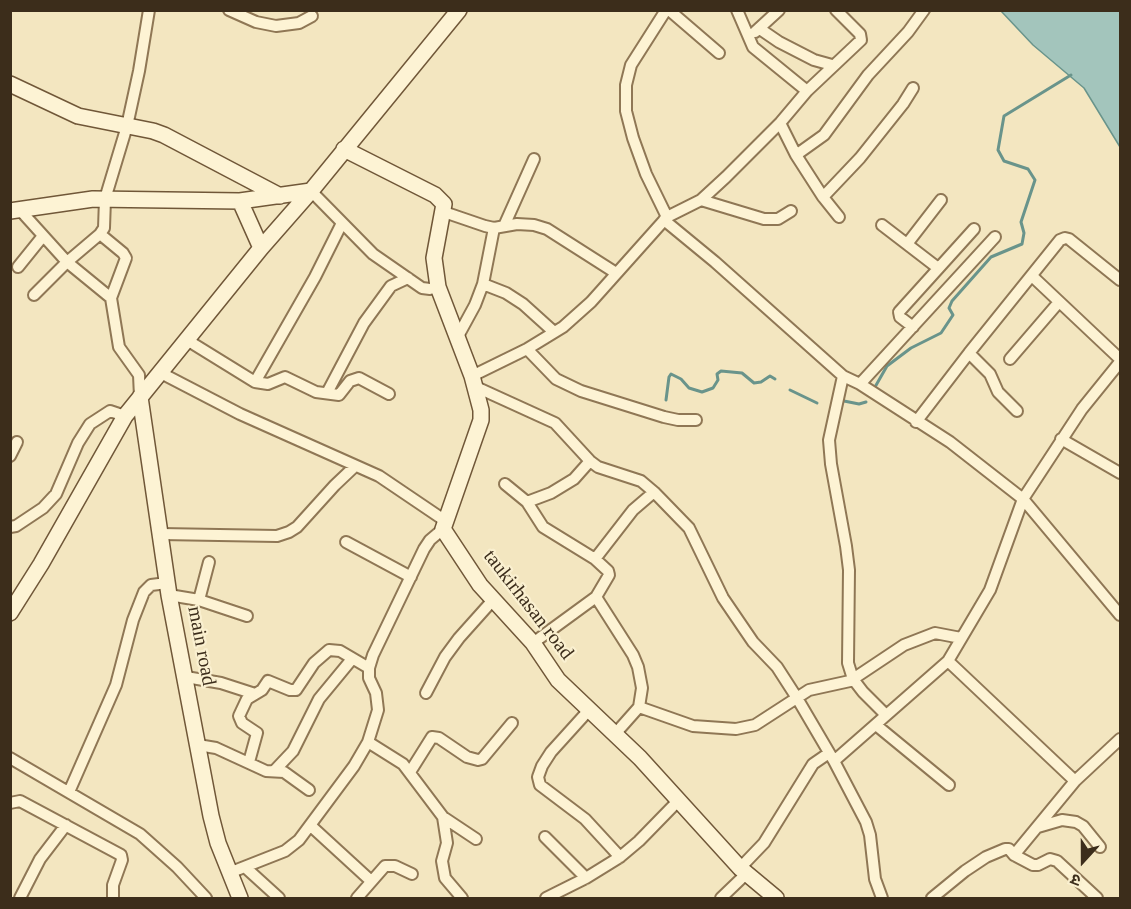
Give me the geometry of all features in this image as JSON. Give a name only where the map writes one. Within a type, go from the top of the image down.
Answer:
[{"type":"main road","points":[[10,614],[125,417],[261,248],[311,191],[454,12]]},
{"type":"main road","points":[[10,84],[78,116],[164,135],[280,196]]},
{"type":"main road","points":[[344,149],[435,195],[444,204],[434,258],[438,287],[474,382],[481,410],[480,420],[445,525]]},
{"type":"main road","points":[[15,211],[105,199],[240,201],[311,191]]},
{"type":"main road","points":[[240,201],[261,248]]},
{"type":"main road","name":"main road","points":[[140,397],[168,589],[211,816],[218,843],[240,898]]},
{"type":"main road","name":"taukirhasan road","points":[[445,525],[480,585],[533,643],[558,680],[640,758],[743,871],[776,898]]},
{"type":"street","points":[[34,295],[67,262],[100,234],[105,222],[105,199],[127,126],[149,10]]},
{"type":"street","points":[[229,10],[256,22],[276,26],[299,22],[312,16]]},
{"type":"street","points":[[719,53],[668,10],[631,65],[626,94],[626,111],[646,174],[665,218],[843,376],[860,384],[974,460],[1023,499],[1120,615]]},
{"type":"street","points":[[737,10],[753,47],[807,91]]},
{"type":"street","points":[[749,36],[760,30],[779,10]]},
{"type":"street","points":[[474,382],[554,332],[591,302],[665,218],[701,200],[780,123],[832,65],[862,38],[836,10]]},
{"type":"street","points":[[796,155],[824,135],[868,75],[908,32],[924,10]]},
{"type":"street","points":[[760,30],[814,60],[832,65]]},
{"type":"street","points":[[823,197],[860,158],[913,88]]},
{"type":"street","points":[[780,123],[796,155],[839,217]]},
{"type":"street","points":[[457,338],[475,305],[483,284],[499,227],[534,159]]},
{"type":"street","points":[[311,191],[373,254],[422,288],[438,287]]},
{"type":"street","points":[[701,200],[764,219],[778,219],[791,211]]},
{"type":"street","points":[[907,244],[941,200]]},
{"type":"street","points":[[15,211],[67,262],[111,298]]},
{"type":"street","points":[[444,212],[484,226],[525,225],[547,229],[616,273]]},
{"type":"street","points":[[255,382],[315,277],[342,223]]},
{"type":"street","points":[[882,225],[938,268]]},
{"type":"street","points":[[913,327],[900,317],[899,312],[974,229]]},
{"type":"street","points":[[100,234],[126,258],[111,298],[119,347],[139,375],[140,397]]},
{"type":"street","points":[[18,267],[43,236]]},
{"type":"street","points":[[860,384],[995,237]]},
{"type":"street","points":[[916,422],[1060,240],[1065,238],[1120,280]]},
{"type":"street","points":[[721,898],[764,843],[813,764],[832,757],[876,725],[948,661],[990,590],[1023,499],[1061,439],[1120,360],[1032,276]]},
{"type":"street","points":[[327,393],[364,323],[391,286],[408,278]]},
{"type":"street","points":[[483,284],[506,293],[523,304],[554,332]]},
{"type":"street","points":[[1010,359],[1059,302]]},
{"type":"street","points":[[187,340],[255,382],[268,384],[285,377],[316,392],[339,395],[350,381],[360,378],[389,394]]},
{"type":"street","points":[[527,349],[556,379],[581,391],[678,420],[696,420]]},
{"type":"street","points":[[969,353],[990,374],[998,392],[1017,411]]},
{"type":"street","points":[[161,373],[240,414],[379,476],[445,525],[424,549],[373,655],[369,678],[378,702],[368,742],[354,766],[299,840],[285,850],[246,868],[229,873]]},
{"type":"street","points":[[843,376],[829,440],[849,570],[848,681]]},
{"type":"street","points":[[474,382],[555,423],[590,461],[598,467],[641,482],[689,528],[723,598],[753,642],[777,668],[797,698],[832,757],[866,822],[870,835],[874,879],[882,898]]},
{"type":"street","points":[[12,529],[43,508],[56,494],[78,443],[90,424],[110,411],[125,417]]},
{"type":"street","points":[[1061,439],[1120,473]]},
{"type":"street","points":[[10,456],[17,442]]},
{"type":"street","points":[[527,502],[551,493],[574,480],[590,461]]},
{"type":"street","points":[[161,534],[277,536],[289,532],[297,527],[355,466]]},
{"type":"street","points":[[505,484],[527,502],[543,527],[595,560],[608,571],[609,575],[596,597],[533,643]]},
{"type":"street","points":[[595,560],[633,510],[654,492]]},
{"type":"street","points":[[346,542],[411,577]]},
{"type":"street","points":[[199,600],[209,562]]},
{"type":"street","points":[[69,792],[116,685],[133,620],[146,587],[151,585],[168,589],[247,616]]},
{"type":"street","points":[[596,597],[638,667],[642,688],[639,707],[615,734]]},
{"type":"street","points":[[426,693],[452,647],[493,600]]},
{"type":"street","points":[[639,707],[682,723],[736,729],[755,725],[809,690],[848,681],[904,645],[935,633],[961,638]]},
{"type":"street","points":[[249,762],[257,733],[239,719],[247,699],[262,690],[269,681],[290,690],[296,690],[315,663],[329,650],[340,651],[369,669]]},
{"type":"street","points":[[274,770],[293,751],[319,699],[352,658]]},
{"type":"street","points":[[948,661],[1075,781]]},
{"type":"street","points":[[186,677],[221,683],[255,694]]},
{"type":"street","points":[[848,681],[886,715]]},
{"type":"street","points":[[589,710],[551,752],[538,777],[540,785],[585,819],[620,857]]},
{"type":"street","points":[[410,772],[432,737],[439,738],[467,757],[478,760],[482,759],[512,723]]},
{"type":"street","points":[[876,725],[949,784]]},
{"type":"street","points":[[1014,855],[1075,781],[1120,739]]},
{"type":"street","points":[[368,742],[394,757],[410,772],[443,817],[476,839]]},
{"type":"street","points":[[198,745],[216,748],[266,771],[284,772],[309,790]]},
{"type":"street","points":[[10,758],[140,834],[177,867],[206,898]]},
{"type":"street","points":[[10,803],[20,801],[105,845],[122,857],[113,885],[113,898]]},
{"type":"street","points":[[546,898],[586,878],[620,857],[678,801]]},
{"type":"street","points":[[443,817],[447,843],[442,861],[445,879],[462,898]]},
{"type":"street","points":[[1038,827],[1062,820],[1076,822],[1083,826],[1100,847]]},
{"type":"street","points":[[20,898],[40,859],[66,825]]},
{"type":"street","points":[[311,826],[371,881]]},
{"type":"street","points":[[545,837],[586,878]]},
{"type":"street","points":[[932,898],[965,871],[986,857],[1005,849],[1009,849],[1014,855],[1033,865],[1050,859],[1056,861],[1097,898]]},
{"type":"street","points":[[357,898],[384,866],[389,865],[412,874]]},
{"type":"street","points":[[246,868],[279,898]]},
{"type":"water","points":[[1001,11],[1120,11],[1120,147],[1084,88],[1033,45]]},
{"type":"waterway","points":[[875,387],[887,366],[911,348],[941,333],[953,315],[949,308],[952,301],[991,257],[1022,244],[1024,233],[1021,222],[1035,180],[1028,169],[1004,161],[998,150],[1004,116],[1071,75]]},
{"type":"waterway","points":[[666,400],[671,374],[681,379],[689,388],[702,392],[713,388],[718,380],[717,374],[721,371],[742,373],[754,383],[761,382],[770,376],[775,379]]},
{"type":"waterway","points":[[790,390],[817,403]]},
{"type":"waterway","points":[[844,401],[859,404],[866,402]]}]
